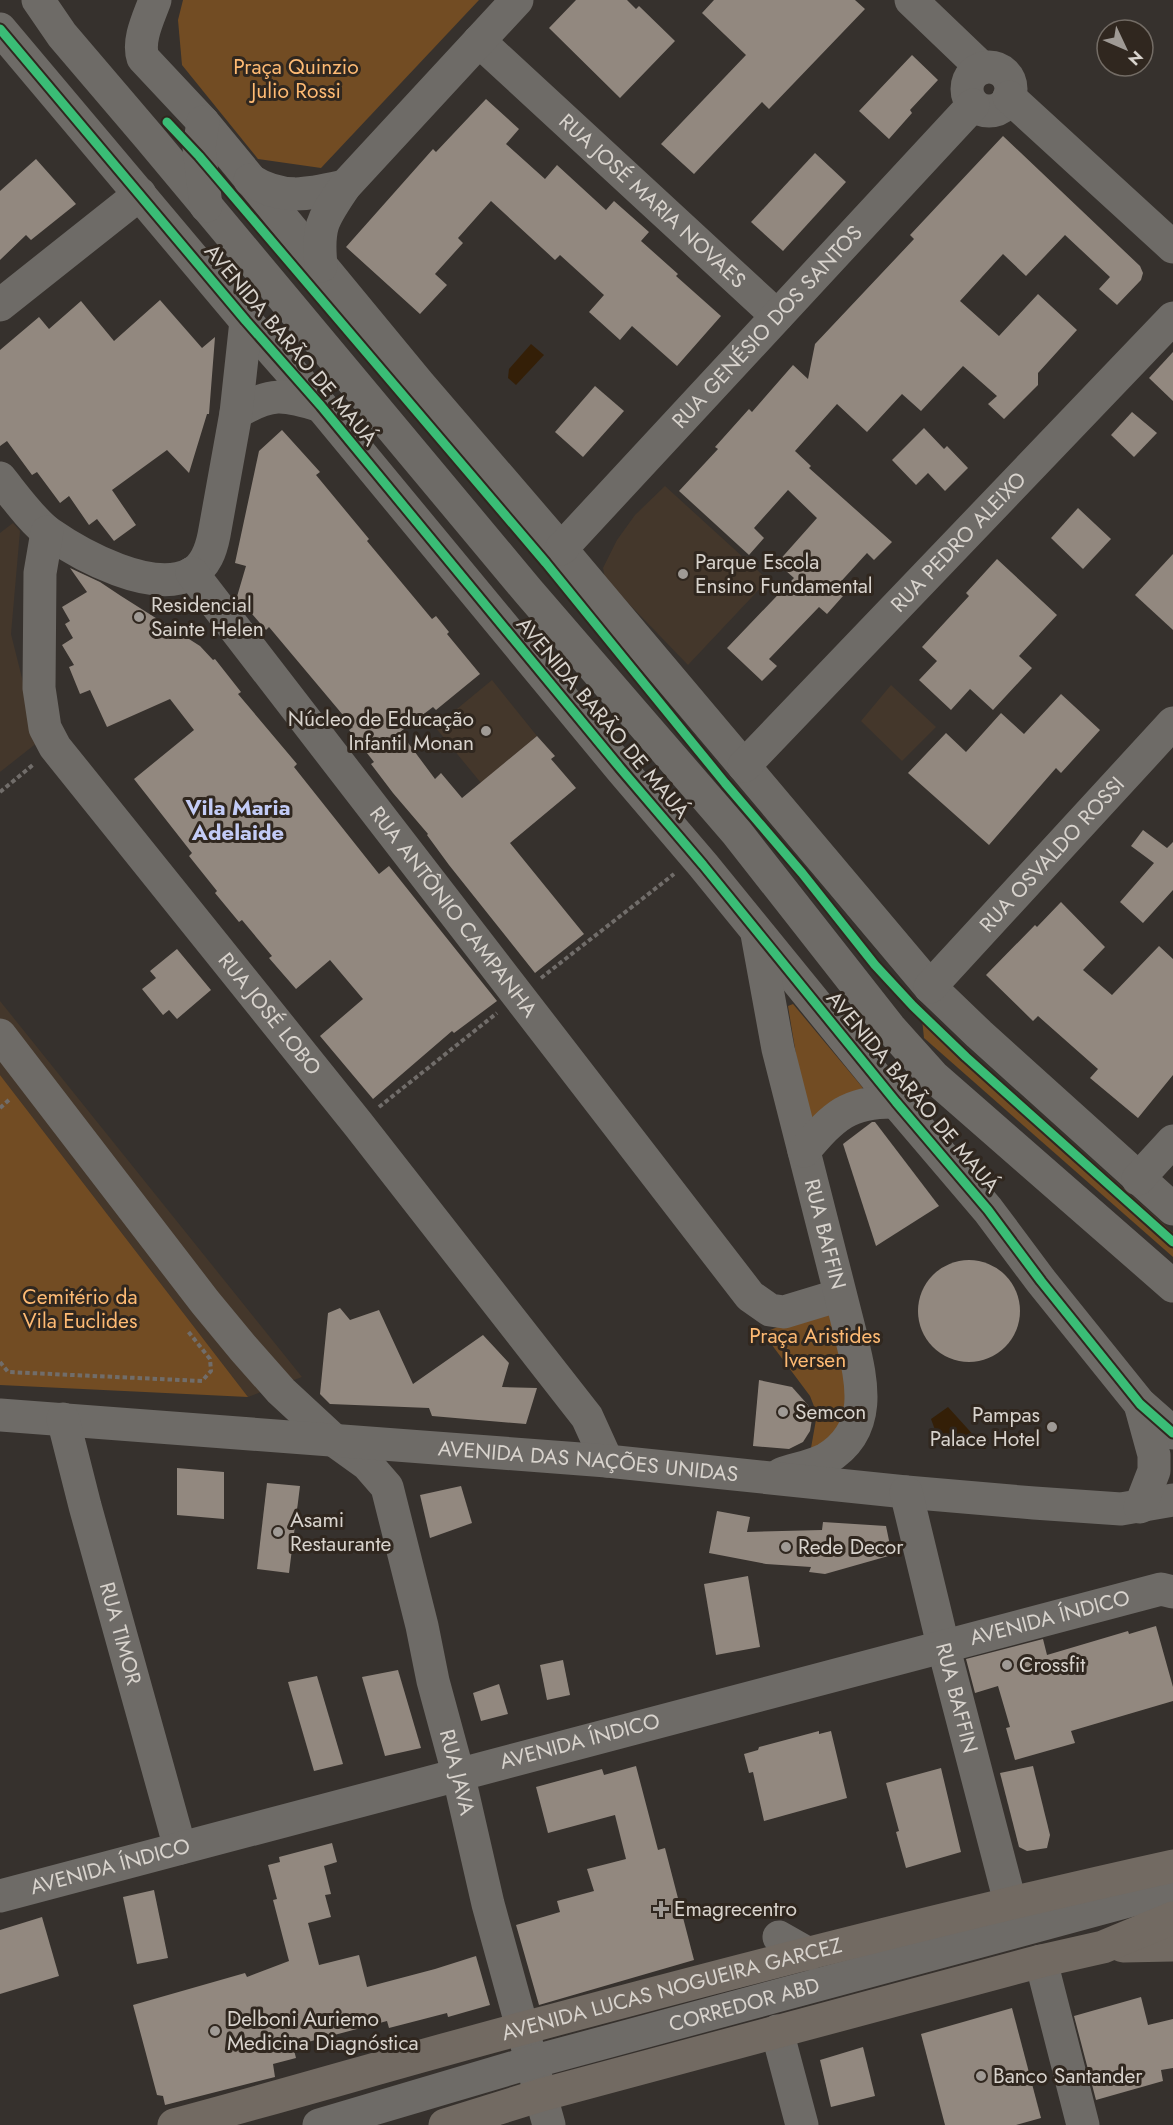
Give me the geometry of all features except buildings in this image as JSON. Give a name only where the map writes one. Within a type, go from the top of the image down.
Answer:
[{"type":"main road","name":"AVENIDA LUCAS NOGUEIRA GARCEZ","points":[[174,2125],[522,2028],[1010,1902],[1173,1866]]},
{"type":"main road","points":[[460,2122],[545,2110],[777,2031],[1041,1961],[1103,1947],[1173,1917]]},
{"type":"main road","points":[[1103,1947],[1173,1945]]},
{"type":"street","name":"AVENIDA BARÃO DE MAUÁ","points":[[38,0],[62,36],[528,591],[738,835],[890,1028],[934,1077],[1173,1286]]},
{"type":"street","points":[[154,0],[142,40],[143,58],[203,122],[419,384],[930,987],[1173,1209]]},
{"type":"street","points":[[321,266],[318,241],[323,220],[345,186],[517,0]]},
{"type":"street","points":[[911,0],[982,68]]},
{"type":"street","name":"AVENIDA BARÃO DE MAUÁ","points":[[0,29],[246,321],[321,406],[696,856],[896,1102],[988,1210],[1140,1404],[1173,1433]]},
{"type":"street","name":"RUA JOSÉ MARIA NOVAES","points":[[468,53],[477,66],[528,87],[777,316]]},
{"type":"street","points":[[992,67],[1001,71],[1008,78],[1011,87],[1009,96],[1005,104],[998,109],[989,111],[981,109],[973,105],[968,97],[969,80],[982,68],[992,67]]},
{"type":"street","points":[[1009,96],[1173,247]]},
{"type":"street","name":"RUA GENÉSIO DOS SANTOS","points":[[561,549],[973,105]]},
{"type":"street","points":[[203,122],[199,148],[206,207]]},
{"type":"street","points":[[250,180],[265,189],[287,194],[309,194],[345,186]]},
{"type":"street","points":[[0,305],[140,194]]},
{"type":"street","name":"RUA PEDRO ALEIXO","points":[[744,766],[1173,318]]},
{"type":"street","points":[[0,478],[47,532],[102,564],[129,573],[172,579],[192,573],[210,552],[236,413],[246,321]]},
{"type":"street","points":[[236,413],[256,401],[275,397],[295,398],[321,406]]},
{"type":"street","name":"RUA JOSÉ LOBO","points":[[47,532],[40,573],[39,688],[45,728],[55,747],[358,1124],[587,1417],[607,1461]]},
{"type":"street","name":"RUA ANTÔNIO CAMPANHA","points":[[192,573],[750,1296],[770,1310],[784,1312],[840,1295]]},
{"type":"street","name":"RUA OSVALDO ROSSI","points":[[930,987],[1173,723]]},
{"type":"street","name":"RUA BAFFIN","points":[[738,835],[778,1049],[861,1382],[861,1409],[856,1424],[848,1438],[837,1450],[824,1460],[769,1478]]},
{"type":"street","points":[[781,890],[821,859]]},
{"type":"street","name":"RUA JAVA","points":[[0,1035],[205,1302],[281,1391],[335,1441],[367,1464],[387,1487],[488,1904],[545,2110]]},
{"type":"street","name":"RUA BAFFIN","points":[[804,1151],[820,1132],[851,1108],[869,1102],[896,1102]]},
{"type":"street","points":[[1138,1179],[1173,1141]]},
{"type":"street","name":"AVENIDA BARÃO DE MAUÁ","points":[[1140,1404],[1154,1455],[1154,1471],[1140,1507]]},
{"type":"street","name":"AVENIDA DAS NAÇÕES UNIDAS","points":[[0,1415],[607,1461],[906,1492],[1121,1509],[1173,1500]]},
{"type":"street","points":[[0,1433],[56,1420]]},
{"type":"street","name":"RUA TIMOR","points":[[56,1420],[85,1506],[180,1848]]},
{"type":"street","name":"RUA BAFFIN","points":[[906,1492],[1010,1902]]},
{"type":"street","name":"AVENIDA ÍNDICO","points":[[0,1896],[458,1773],[1169,1587]]},
{"type":"street","name":"CORREDOR ABD","points":[[319,2125],[532,2061],[1173,1889]]},
{"type":"street","points":[[779,1937],[809,1954]]},
{"type":"street","points":[[1041,1961],[1083,2125]]},
{"type":"street","points":[[777,2031],[802,2125]]},
{"type":"path","points":[[0,792],[55,747]]},
{"type":"path","points":[[358,1124],[696,856]]},
{"type":"path","points":[[0,1108],[10,1099]]},
{"type":"path","points":[[0,1362],[8,1371],[202,1381],[211,1371]]},
{"type":"shaded area","points":[[531,344],[544,355],[516,385],[508,378],[509,369]]},
{"type":"shaded area","name":"Parque Escola Ensino Fundamental","points":[[665,486],[768,580],[688,665],[605,579],[603,568],[617,540],[635,515]]},
{"type":"shaded area","points":[[13,523],[20,531],[11,634],[38,742],[0,772],[0,533]]},
{"type":"shaded area","name":"Núcleo de Educação Infantil Monan","points":[[492,680],[537,736],[481,783],[435,727]]},
{"type":"shaded area","points":[[891,685],[936,727],[902,761],[861,721]]},
{"type":"shaded area","points":[[0,1001],[302,1377],[248,1397],[0,1075]]},
{"type":"shaded area","points":[[948,1407],[986,1449],[941,1446],[931,1419]]},
{"type":"green space","name":"Praça Quinzio Julio Rossi","points":[[183,0],[479,0],[321,168],[258,159],[182,65],[178,20]]},
{"type":"green space","points":[[793,1004],[863,1088],[808,1128],[788,1006]]},
{"type":"green space","points":[[921,1009],[1173,1233],[1173,1257],[924,1038]]},
{"type":"green space","name":"Cemitério da Vila Euclides","points":[[0,1075],[248,1397],[0,1385]]},
{"type":"green space","name":"Praça Aristides Iversen","points":[[838,1302],[853,1367],[839,1440],[811,1448],[817,1414],[810,1396],[763,1333]]},
{"type":"cycle path","points":[[0,29],[246,321],[321,406],[703,865],[896,1102],[988,1210],[1041,1281],[1140,1404],[1173,1433]]},
{"type":"cycle path","points":[[167,122],[199,156],[546,563],[875,965],[913,1006],[966,1057],[1173,1242]]},
{"type":"place","name":"Parque Escola Ensino Fundamental","points":[[683,574]]},
{"type":"place","name":"Residencial Sainte Helen","points":[[139,617]]},
{"type":"place","name":"Núcleo de Educação Infantil Monan","points":[[486,731]]},
{"type":"place","name":"Semcon","points":[[783,1412]]},
{"type":"place","name":"Pampas Palace Hotel","points":[[1052,1427]]},
{"type":"place","name":"Asami Restaurante","points":[[278,1532]]},
{"type":"place","name":"Rede Decor","points":[[786,1547]]},
{"type":"place","name":"Crossfit","points":[[1007,1665]]},
{"type":"place","name":"Emagrecentro","points":[[661,1909]]},
{"type":"place","name":"Delboni Auriemo Medicina Diagnóstica","points":[[215,2031]]},
{"type":"place","name":"Banco Santander","points":[[981,2076]]},
{"type":"district","name":"Vila Maria Adelaide","points":[[238,820]]}]
